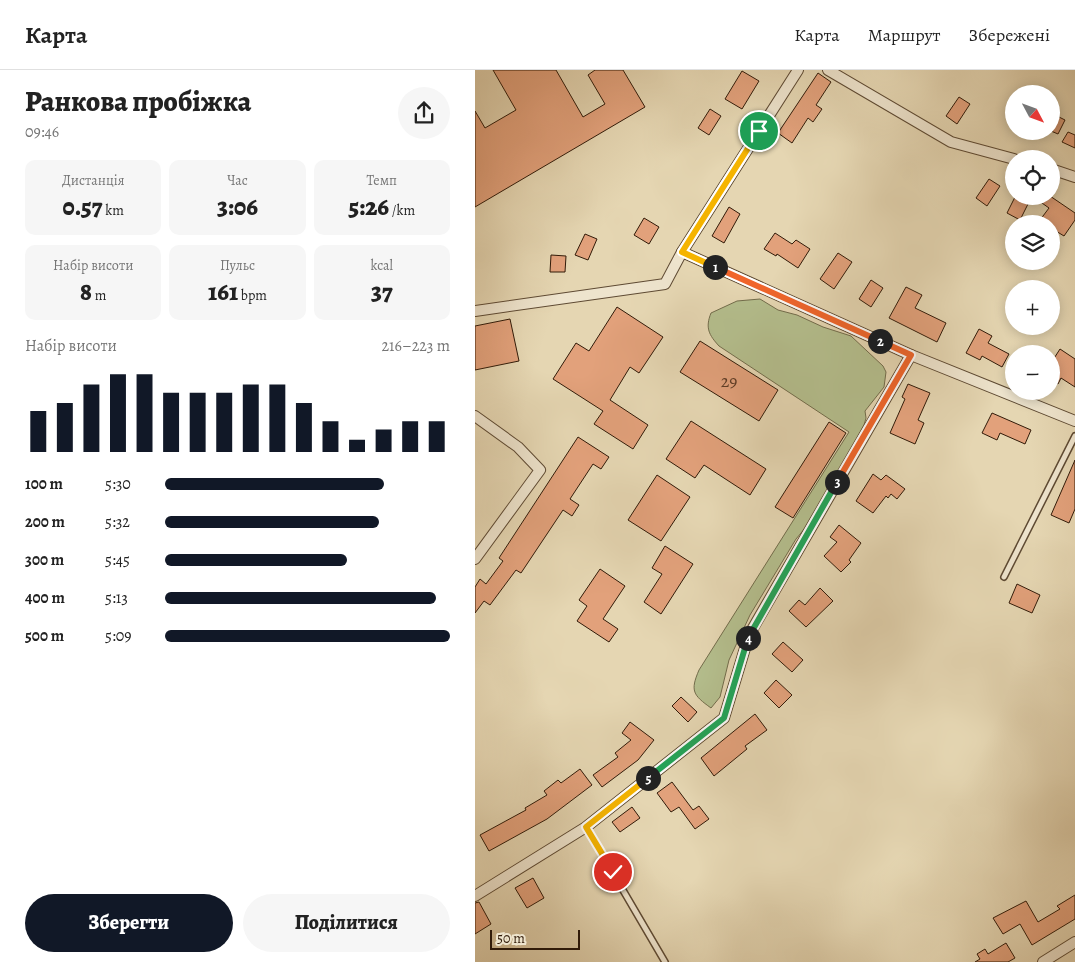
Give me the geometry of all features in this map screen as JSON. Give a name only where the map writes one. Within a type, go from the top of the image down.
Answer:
[{"type":"street","points":[[475,311],[665,284],[682,252],[798,70]]},
{"type":"street","points":[[828,70],[951,142],[1005,156]]},
{"type":"street","points":[[1060,171],[1075,177]]},
{"type":"street","points":[[682,252],[911,355],[1075,421]]},
{"type":"street","points":[[475,896],[586,827],[724,718],[749,635],[911,355]]},
{"type":"street","points":[[475,416],[519,447],[540,470],[475,559]]},
{"type":"street","points":[[1043,962],[1075,942]]},
{"type":"lane","points":[[1004,577],[1075,436]]},
{"type":"lane","points":[[586,827],[665,962]]},
{"type":"green space","points":[[760,299],[778,310],[797,315],[823,327],[851,336],[883,366],[886,372],[884,387],[865,411],[864,425],[824,501],[796,539],[750,615],[729,660],[720,697],[711,708],[700,700],[695,692],[694,688],[699,670],[849,432],[719,346],[713,338],[708,327],[711,313],[737,301]]},
{"type":"building","points":[[493,70],[556,70],[583,117],[605,104],[588,75],[595,70],[623,70],[645,107],[475,207],[475,111],[485,128],[516,110]]},
{"type":"building","points":[[742,71],[759,81],[742,109],[725,99]]},
{"type":"building","points":[[818,73],[831,82],[816,105],[822,109],[813,122],[808,118],[792,143],[778,133]]},
{"type":"building","points":[[959,97],[970,104],[957,124],[946,116]]},
{"type":"building","points":[[710,109],[721,116],[709,135],[698,128]]},
{"type":"building","points":[[1060,118],[1065,120],[1060,130]]},
{"type":"building","points":[[1068,132],[1075,135],[1075,148],[1062,142]]},
{"type":"building","points":[[989,179],[1000,186],[987,206],[976,198]]},
{"type":"building","points":[[1060,203],[1075,213],[1075,220],[1064,236],[1060,234],[1060,215],[1044,215],[1049,208],[1045,205],[1060,205]]},
{"type":"building","points":[[1011,205],[1028,205],[1022,215],[1011,215],[1007,213]]},
{"type":"building","points":[[729,207],[740,214],[724,243],[712,236]]},
{"type":"building","points":[[644,218],[659,227],[649,244],[634,235]]},
{"type":"building","points":[[775,233],[792,244],[796,240],[810,249],[798,268],[777,254],[776,256],[764,249]]},
{"type":"building","points":[[585,234],[597,239],[588,260],[575,255]]},
{"type":"building","points":[[838,253],[852,262],[834,289],[820,279]]},
{"type":"building","points":[[551,255],[566,256],[565,272],[550,272]]},
{"type":"building","points":[[871,280],[883,288],[871,307],[859,299]]},
{"type":"building","points":[[906,287],[922,295],[915,308],[946,323],[937,342],[889,318]]},
{"type":"building","points":[[617,307],[663,337],[639,373],[630,367],[610,400],[648,425],[633,449],[594,424],[603,411],[553,379],[576,343],[589,351]]},
{"type":"building","points":[[510,319],[519,361],[475,370],[475,326]]},
{"type":"building","points":[[979,329],[992,336],[988,343],[1005,352],[1005,361],[1002,367],[982,356],[980,360],[966,353]]},
{"type":"building","points":[[700,341],[778,390],[759,421],[680,372]]},
{"type":"building","points":[[1060,349],[1075,359],[1075,387],[1061,378],[1060,380]]},
{"type":"building","points":[[908,384],[930,393],[918,420],[924,423],[915,444],[890,433],[905,399],[902,397]]},
{"type":"building","points":[[992,413],[1031,430],[1025,444],[1000,433],[997,440],[982,433]]},
{"type":"building","points":[[691,421],[766,469],[750,495],[704,465],[695,478],[666,459]]},
{"type":"building","points":[[829,422],[846,433],[793,518],[775,507]]},
{"type":"building","points":[[578,437],[609,457],[601,469],[593,464],[570,499],[579,505],[572,516],[563,510],[521,573],[516,570],[490,605],[484,601],[475,613],[475,587],[480,579],[486,584],[503,561],[499,558]]},
{"type":"building","points":[[1075,460],[1075,509],[1069,523],[1051,515]]},
{"type":"building","points":[[873,474],[881,480],[886,475],[905,489],[897,499],[891,494],[888,498],[886,496],[873,513],[856,501]]},
{"type":"building","points":[[657,475],[690,497],[661,541],[628,520]]},
{"type":"building","points":[[839,525],[861,543],[849,560],[851,562],[841,572],[824,556],[837,542],[830,537]]},
{"type":"building","points":[[665,546],[693,564],[661,614],[644,602],[662,574],[652,568]]},
{"type":"building","points":[[600,569],[625,586],[603,619],[618,629],[609,642],[577,621],[587,606],[579,600]]},
{"type":"building","points":[[1017,584],[1040,595],[1032,613],[1009,603]]},
{"type":"building","points":[[820,588],[833,601],[806,627],[789,611],[799,600],[805,605]]},
{"type":"building","points":[[783,642],[803,660],[792,672],[772,654]]},
{"type":"building","points":[[776,680],[792,695],[779,708],[764,693]]},
{"type":"building","points":[[681,697],[697,712],[688,722],[672,706]]},
{"type":"building","points":[[755,714],[767,730],[745,746],[747,749],[714,776],[701,758]]},
{"type":"building","points":[[630,722],[654,740],[638,760],[602,787],[593,775],[618,757],[615,753],[631,740],[622,733]]},
{"type":"building","points":[[580,769],[592,785],[547,819],[489,851],[480,835],[526,810],[525,808],[547,795],[544,791],[558,780],[561,783]]},
{"type":"building","points":[[672,782],[693,810],[699,806],[709,819],[695,829],[679,807],[671,812],[657,793]]},
{"type":"building","points":[[632,807],[640,818],[620,832],[612,822]]},
{"type":"building","points":[[533,878],[544,898],[527,908],[515,888]]},
{"type":"building","points":[[1075,895],[1075,919],[1032,945],[1020,924],[1003,934],[993,918],[1026,901],[1038,922],[1060,909],[1057,906]]},
{"type":"building","points":[[479,902],[491,924],[475,934],[475,903]]},
{"type":"building","points":[[1006,943],[1015,958],[1008,962],[975,962],[980,959],[977,954],[985,949],[988,954]]},
{"type":"route","points":[[613,872],[586,827],[724,718],[749,635],[911,355],[682,252],[759,131]]}]
